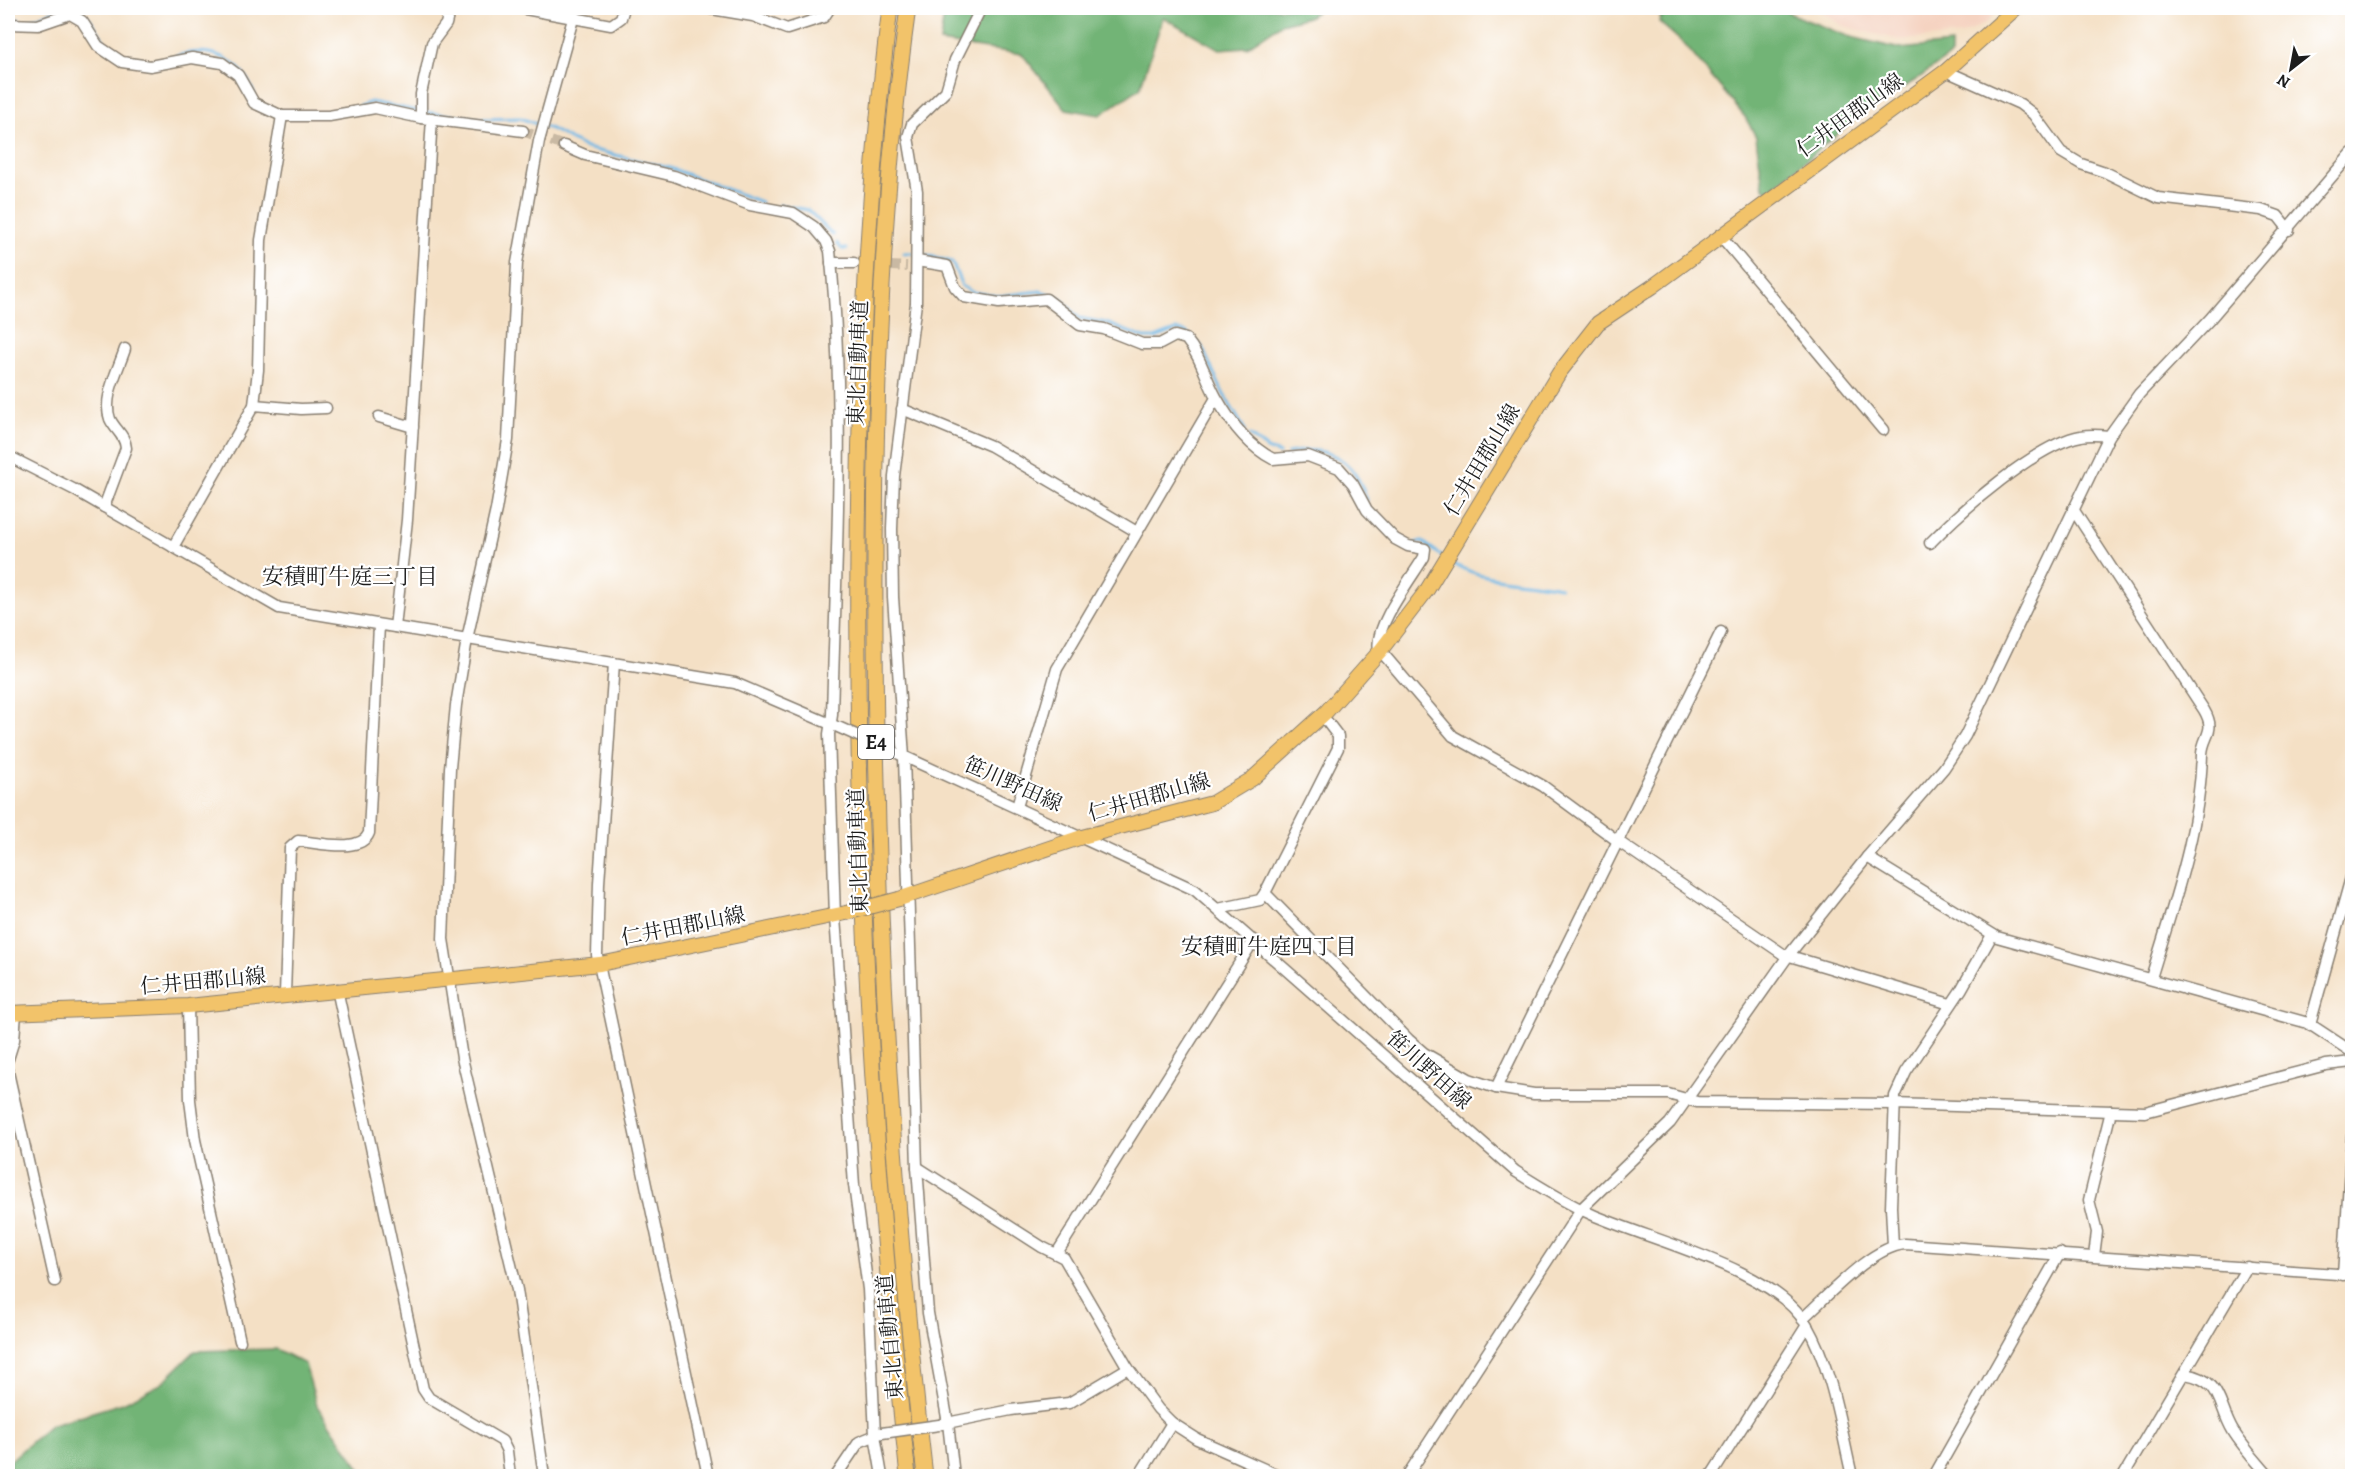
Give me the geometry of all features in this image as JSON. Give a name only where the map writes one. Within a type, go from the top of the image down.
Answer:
[{"type":"highway","name":"東北自動車道","points":[[890,8],[867,248],[859,444],[857,687],[862,901],[872,1078],[886,1269],[908,1476]]},
{"type":"highway","name":"東北自動車道","points":[[908,8],[892,158],[880,348],[875,480],[876,811],[891,1108],[925,1476]]},
{"type":"main road","name":"仁井田郡山線","points":[[12,1013],[188,1006],[285,994],[600,964],[840,915],[903,897],[1082,837],[1199,808],[1224,798],[1252,779],[1323,715],[1356,682],[1382,650],[1427,590],[1568,360],[1598,323],[1946,71],[2016,8]]},
{"type":"street","points":[[395,627],[407,520],[413,427],[426,118],[421,94],[432,43],[446,24],[450,8]]},
{"type":"street","points":[[520,8],[575,13],[611,24],[621,18],[624,8]]},
{"type":"street","points":[[706,8],[753,16],[789,29],[824,17],[830,8]]},
{"type":"street","points":[[954,1476],[928,1313],[917,1167],[903,897],[892,529],[894,476],[916,303],[914,265],[917,191],[908,137],[910,128],[946,91],[951,70],[981,8]]},
{"type":"street","points":[[544,1476],[517,1290],[462,1058],[443,939],[450,768],[467,639],[496,510],[508,440],[517,264],[528,194],[575,13]]},
{"type":"street","points":[[8,24],[38,25],[65,14],[75,15],[82,21],[98,46],[122,62],[150,66],[192,58],[218,62],[238,75],[254,103],[282,116],[328,116],[375,108],[426,118],[523,131]]},
{"type":"street","points":[[1946,71],[2020,104],[2033,114],[2061,152],[2081,164],[2105,172],[2158,198],[2261,210],[2278,216],[2289,230]]},
{"type":"street","points":[[173,547],[254,405],[258,370],[261,240],[282,116]]},
{"type":"street","points":[[564,146],[585,155],[674,176],[750,205],[793,213],[823,236],[828,247],[831,263],[840,417],[840,514],[834,726],[840,915],[854,1185],[868,1288],[882,1476]]},
{"type":"street","points":[[1407,1476],[1581,1209],[1670,1123],[1788,956],[1867,857],[1944,768],[1965,736],[2109,436],[2139,394],[2289,230],[2352,153]]},
{"type":"street","points":[[1720,235],[1883,430]]},
{"type":"street","points":[[831,263],[854,263]]},
{"type":"street","points":[[914,265],[946,266],[955,287],[964,297],[999,303],[1046,299],[1080,325],[1098,327],[1142,344],[1160,344],[1175,336],[1183,337],[1200,359],[1216,398],[1241,435],[1268,457],[1279,460],[1308,456],[1339,468],[1353,484],[1367,510],[1395,539],[1408,546],[1425,549],[1424,557],[1380,632],[1378,643],[1453,736],[1543,786],[1619,842],[1788,956],[1950,1004]]},
{"type":"street","points":[[104,507],[126,448],[125,439],[112,422],[108,411],[112,389],[125,348]]},
{"type":"street","points":[[1017,807],[1057,669],[1216,398]]},
{"type":"street","points":[[254,405],[301,409],[326,408]]},
{"type":"street","points":[[902,409],[991,446],[1137,532]]},
{"type":"street","points":[[380,417],[413,427]]},
{"type":"street","points":[[1930,543],[1987,491],[2061,442],[2082,435],[2109,436]]},
{"type":"street","name":"笹川野田線","points":[[8,456],[104,507],[279,608],[735,683],[1017,807],[1195,890],[1515,1171],[1581,1209],[1751,1277],[1777,1292],[1805,1322],[1820,1352],[1837,1402],[1852,1476]]},
{"type":"street","points":[[2073,509],[2199,703],[2210,726],[2202,754],[2198,813],[2151,978]]},
{"type":"street","points":[[285,994],[290,848],[298,841],[357,846],[366,840],[369,833],[379,624]]},
{"type":"street","points":[[1496,1088],[1721,632]]},
{"type":"street","points":[[614,663],[598,883],[597,955],[708,1476]]},
{"type":"street","points":[[1218,909],[1260,900],[1265,894],[1338,748],[1338,736],[1323,715]]},
{"type":"street","points":[[1867,857],[1992,935],[2310,1024],[2352,1052]]},
{"type":"street","points":[[2310,1024],[2352,874]]},
{"type":"street","points":[[1265,894],[1419,1049],[1469,1079],[1496,1088],[1534,1094],[1668,1094],[1697,1102],[1893,1104],[2151,1112],[2326,1065],[2352,1062]]},
{"type":"street","points":[[1893,1246],[1893,1104],[1906,1072],[1992,935]]},
{"type":"street","points":[[1057,1253],[1254,940]]},
{"type":"street","points":[[337,989],[423,1389],[429,1398],[502,1441],[507,1451],[510,1476]]},
{"type":"street","points":[[188,1006],[190,1100],[195,1140],[240,1341]]},
{"type":"street","points":[[8,1059],[15,1040],[12,1013]]},
{"type":"street","points":[[8,1072],[55,1281]]},
{"type":"street","points":[[2094,1256],[2097,1232],[2089,1200],[2111,1111]]},
{"type":"street","points":[[1711,1476],[1805,1322],[1867,1262],[1893,1246],[1922,1244],[2348,1275],[2352,1136]]},
{"type":"street","points":[[917,1167],[1066,1260],[1128,1368],[1150,1401],[1172,1423],[1213,1448],[1280,1476]]},
{"type":"street","points":[[1934,1476],[2060,1253]]},
{"type":"street","points":[[2123,1476],[2247,1267]]},
{"type":"street","points":[[836,1476],[859,1442],[879,1434],[1011,1410],[1069,1403],[1128,1368]]},
{"type":"street","points":[[2185,1374],[2198,1376],[2210,1382],[2233,1432],[2269,1476]]},
{"type":"street","points":[[1139,1476],[1172,1423]]},
{"type":"shaded area","points":[[1816,8],[1999,8],[1987,22],[1962,35],[1900,40],[1843,26]]},
{"type":"green space","points":[[945,8],[1322,8],[1308,17],[1281,24],[1247,47],[1219,49],[1163,17],[1140,88],[1100,115],[1066,109],[1022,54],[940,42]]},
{"type":"green space","points":[[1663,8],[1784,8],[1791,14],[1847,36],[1900,49],[1951,44],[1951,55],[1914,81],[1870,107],[1769,191],[1763,187],[1756,137],[1745,117],[1684,44],[1659,22]]},
{"type":"green space","points":[[276,1349],[305,1364],[317,1406],[365,1476],[8,1476],[10,1461],[50,1425],[123,1403],[161,1384],[195,1351]]},
{"type":"waterway","points":[[31,20],[60,9],[77,9],[90,19],[108,47]]},
{"type":"waterway","points":[[8,16],[19,20]]},
{"type":"waterway","points":[[176,56],[202,52],[224,58],[242,72],[254,94]]},
{"type":"waterway","points":[[360,106],[371,102],[418,111]]},
{"type":"waterway","points":[[424,112],[480,119],[520,118],[551,129],[586,148],[670,168],[761,202]]},
{"type":"waterway","points":[[780,205],[808,210],[833,235]]},
{"type":"waterway","points":[[837,243],[842,249],[847,249]]},
{"type":"waterway","points":[[904,253],[914,253]]},
{"type":"waterway","points":[[926,255],[952,262],[962,286],[972,292],[998,296],[1041,291],[1060,298],[1079,318],[1106,323],[1144,338],[1155,338],[1176,330],[1186,332],[1202,347],[1223,393],[1245,430]]},
{"type":"waterway","points":[[1249,435],[1267,449],[1279,454]]},
{"type":"waterway","points":[[1288,453],[1316,451],[1338,458],[1355,474],[1367,500]]},
{"type":"waterway","points":[[1415,543],[1423,542],[1442,556]]},
{"type":"waterway","points":[[1450,562],[1463,569],[1490,577],[1560,587]]},
{"type":"tunnel","points":[[523,131],[564,146]]},
{"type":"tunnel","points":[[860,264],[907,267]]},
{"type":"district","name":"安積町牛庭三丁目","points":[[350,576]]},
{"type":"district","name":"安積町牛庭四丁目","points":[[1269,946]]}]
